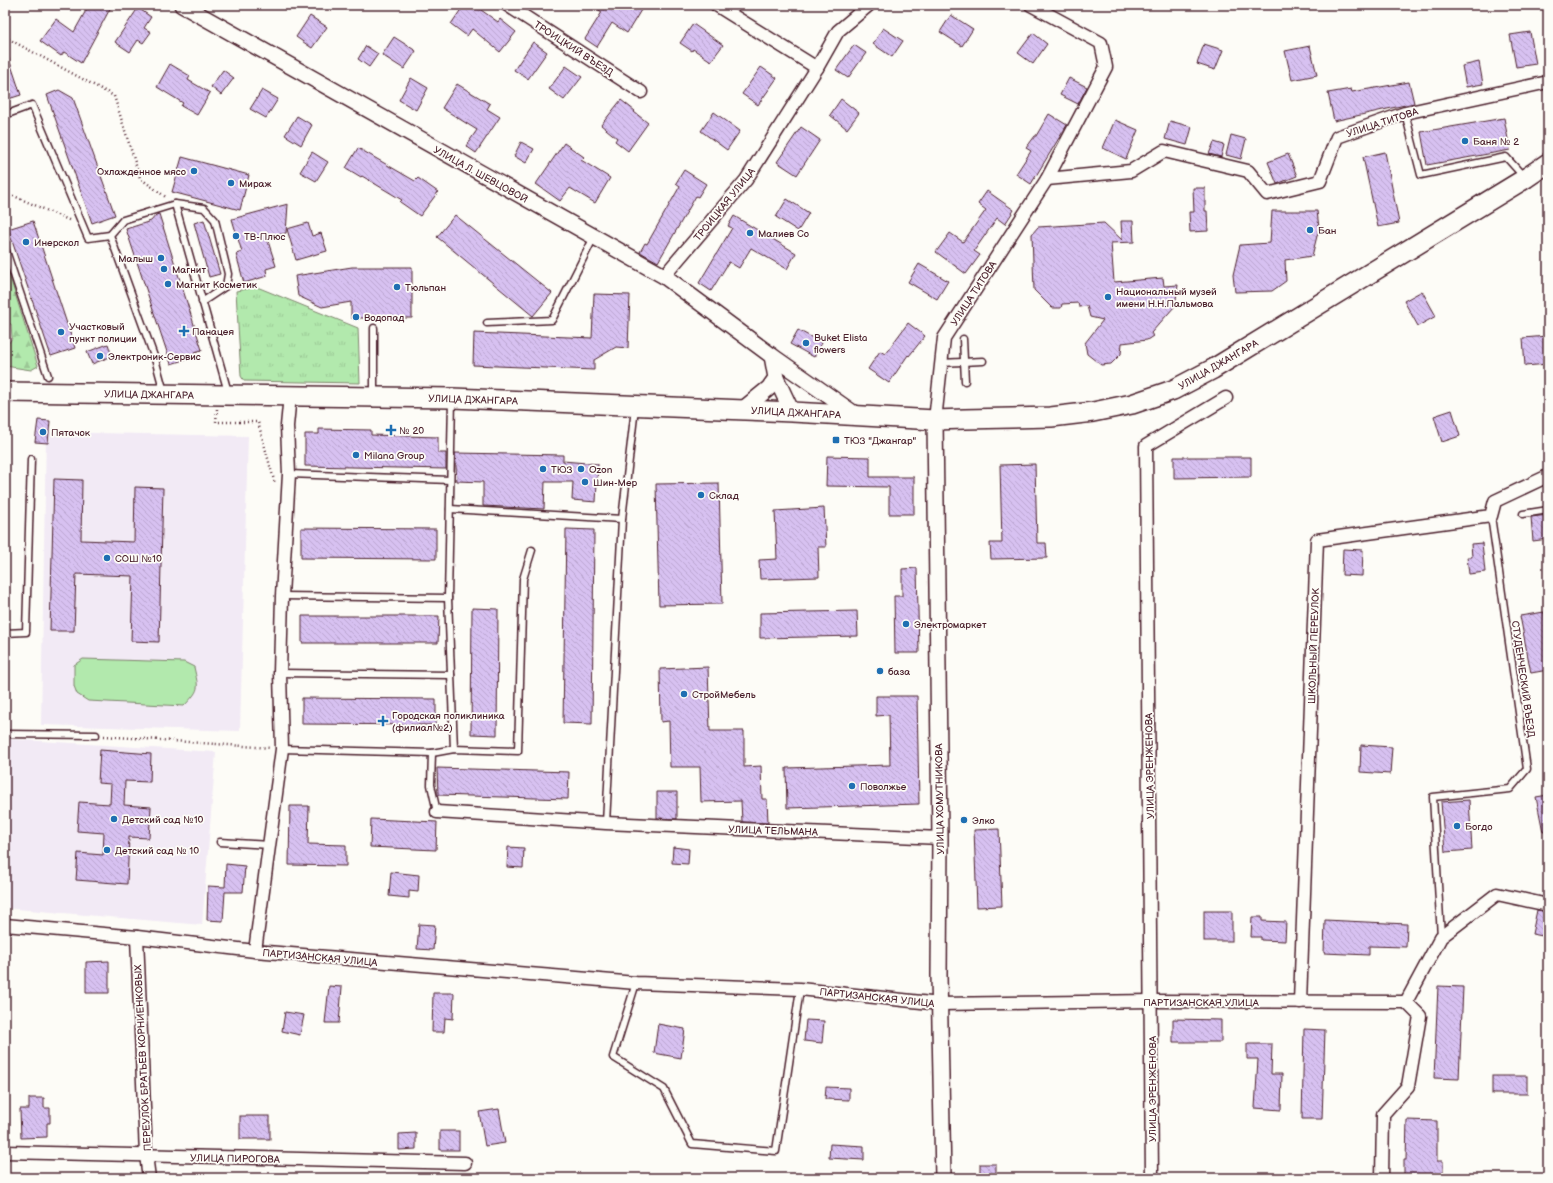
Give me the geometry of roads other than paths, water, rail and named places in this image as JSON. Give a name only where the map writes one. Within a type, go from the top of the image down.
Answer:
[{"type":"main road","name":"УЛИЦА ДЖАНГАРА","points":[[5,392],[452,398],[792,412],[935,420],[1051,417],[1093,412],[1132,404],[1173,390],[1213,369],[1526,178],[1548,163]]},
{"type":"main road","name":"УЛИЦА ДЖАНГАРА","points":[[1526,178],[1548,170]]},
{"type":"street","name":"УЛИЦА Л. ШЕВЦОВОЙ","points":[[182,5],[664,276],[772,356],[856,415]]},
{"type":"street","name":"ТРОИЦКИЙ ВЪЕЗД","points":[[507,5],[641,92]]},
{"type":"street","points":[[716,5],[817,68]]},
{"type":"street","name":"ТРОИЦКАЯ УЛИЦА","points":[[664,276],[746,180],[838,32],[869,5]]},
{"type":"street","name":"УЛИЦА ТИТОВА","points":[[935,420],[944,338],[1047,178],[1106,67],[1101,42],[1030,5]]},
{"type":"street","name":"УЛИЦА ТИТОВА","points":[[1047,178],[1132,171],[1164,151],[1248,171],[1267,194],[1320,181],[1337,137],[1405,113],[1548,82]]},
{"type":"street","points":[[772,356],[776,378],[792,412]]},
{"type":"street","points":[[742,410],[769,388],[776,378]]},
{"type":"street","points":[[255,951],[282,749],[280,673],[282,596],[289,474],[287,426],[290,395]]},
{"type":"street","name":"УЛИЦА ЭРЕНЖЕНОВА","points":[[1152,1178],[1152,1002],[1146,446],[1226,398]]},
{"type":"street","name":"УЛИЦА ХОМУТНИКОВА","points":[[935,420],[943,1178]]},
{"type":"street","points":[[1490,516],[1495,501],[1548,476]]},
{"type":"street","name":"ШКОЛЬНЫЙ ПЕРЕУЛОК","points":[[1300,1002],[1317,540],[1490,516]]},
{"type":"street","name":"УЛИЦА ТЕЛЬМАНА","points":[[437,812],[606,823],[940,838]]},
{"type":"street","points":[[1382,1178],[1383,1114],[1408,1086],[1420,1016],[1406,1002],[1441,936],[1497,894],[1548,905]]},
{"type":"street","name":"ПАРТИЗАНСКАЯ УЛИЦА","points":[[5,925],[136,937],[255,951],[636,984],[800,989],[940,1004],[1406,1002]]},
{"type":"street","name":"ПЕРЕУЛОК БРАТЬЕВ КОРНИЕНКОВЫХ","points":[[136,937],[146,1155],[149,1178]]},
{"type":"street","name":"УЛИЦА ПИРОГОВА","points":[[5,1152],[465,1163]]},
{"type":"lane","points":[[5,115],[32,105],[88,238],[110,235],[123,220],[175,204],[204,208],[215,220],[228,274],[226,286],[202,302]]},
{"type":"lane","points":[[1405,113],[1421,175],[1506,157],[1526,178]]},
{"type":"lane","points":[[175,204],[202,302],[224,395]]},
{"type":"lane","points":[[110,235],[156,359],[165,394]]},
{"type":"lane","points":[[487,323],[552,320],[594,237]]},
{"type":"lane","points":[[5,248],[48,376]]},
{"type":"lane","points":[[374,328],[374,396]]},
{"type":"lane","points":[[964,339],[965,381]]},
{"type":"lane","points":[[941,363],[983,361]]},
{"type":"lane","points":[[452,398],[448,598],[454,749]]},
{"type":"lane","points":[[606,823],[622,519],[635,406]]},
{"type":"lane","points":[[5,632],[26,632],[31,459]]},
{"type":"lane","points":[[289,474],[450,480]]},
{"type":"lane","points":[[450,510],[622,519]]},
{"type":"lane","points":[[1523,514],[1548,510]]},
{"type":"lane","name":"СТУДЕНЧЕСКИЙ ВЪЕЗД","points":[[1441,936],[1433,796],[1510,789],[1527,769],[1490,516]]},
{"type":"lane","points":[[282,749],[432,753],[454,749],[518,751],[522,579],[532,550]]},
{"type":"lane","points":[[282,596],[448,598]]},
{"type":"lane","points":[[280,673],[451,675]]},
{"type":"lane","points":[[5,734],[96,735]]},
{"type":"lane","points":[[432,753],[431,785],[437,812]]},
{"type":"lane","points":[[220,842],[270,845]]},
{"type":"lane","points":[[636,984],[613,1057],[664,1089],[692,1144],[776,1151],[800,989]]},
{"type":"place","name":"Баня № 2","points":[[1465,141]]},
{"type":"place","name":"Охлажденное мясо","points":[[194,171]]},
{"type":"place","name":"Мираж","points":[[231,183]]},
{"type":"place","name":"Бан","points":[[1310,230]]},
{"type":"place","name":"Малиев Со","points":[[750,233]]},
{"type":"place","name":"ТВ-Плюс","points":[[236,236]]},
{"type":"place","name":"Инерскол","points":[[26,242]]},
{"type":"place","name":"Малыш","points":[[161,258]]},
{"type":"place","name":"Магнит","points":[[164,269]]},
{"type":"place","name":"Магнит Косметик","points":[[168,284]]},
{"type":"place","name":"Тюльпан","points":[[397,287]]},
{"type":"place","name":"Национальный музей имени Н.Н.Пальмова","points":[[1108,297]]},
{"type":"place","name":"Водопад","points":[[356,317]]},
{"type":"place","name":"Панацея","points":[[184,331]]},
{"type":"place","name":"Участковый пункт полиции","points":[[61,332]]},
{"type":"place","name":"Buket Elista flowers","points":[[806,343]]},
{"type":"place","name":"Электроник-Сервис","points":[[100,356]]},
{"type":"place","name":"№ 20","points":[[391,430]]},
{"type":"place","name":"Пятачок","points":[[43,432]]},
{"type":"place","name":"ТЮЗ \"Джангар\"","points":[[836,440]]},
{"type":"place","name":"Milana Group","points":[[356,455]]},
{"type":"place","name":"ТЮЗ","points":[[543,469]]},
{"type":"place","name":"Ozon","points":[[581,469]]},
{"type":"place","name":"Шин-Мер","points":[[585,482]]},
{"type":"place","name":"Склад","points":[[701,495]]},
{"type":"place","name":"СОШ №10","points":[[107,558]]},
{"type":"place","name":"Электромаркет","points":[[906,624]]},
{"type":"place","name":"база","points":[[880,671]]},
{"type":"place","name":"СтройМебель","points":[[684,694]]},
{"type":"place","name":"Городская поликлиника (филиал№2)","points":[[383,721]]},
{"type":"place","name":"Поволжье","points":[[852,786]]},
{"type":"place","name":"Детский сад №10","points":[[114,819]]},
{"type":"place","name":"Элко","points":[[964,820]]},
{"type":"place","name":"Богдо","points":[[1457,826]]},
{"type":"place","name":"Детский сад № 10","points":[[107,850]]}]
